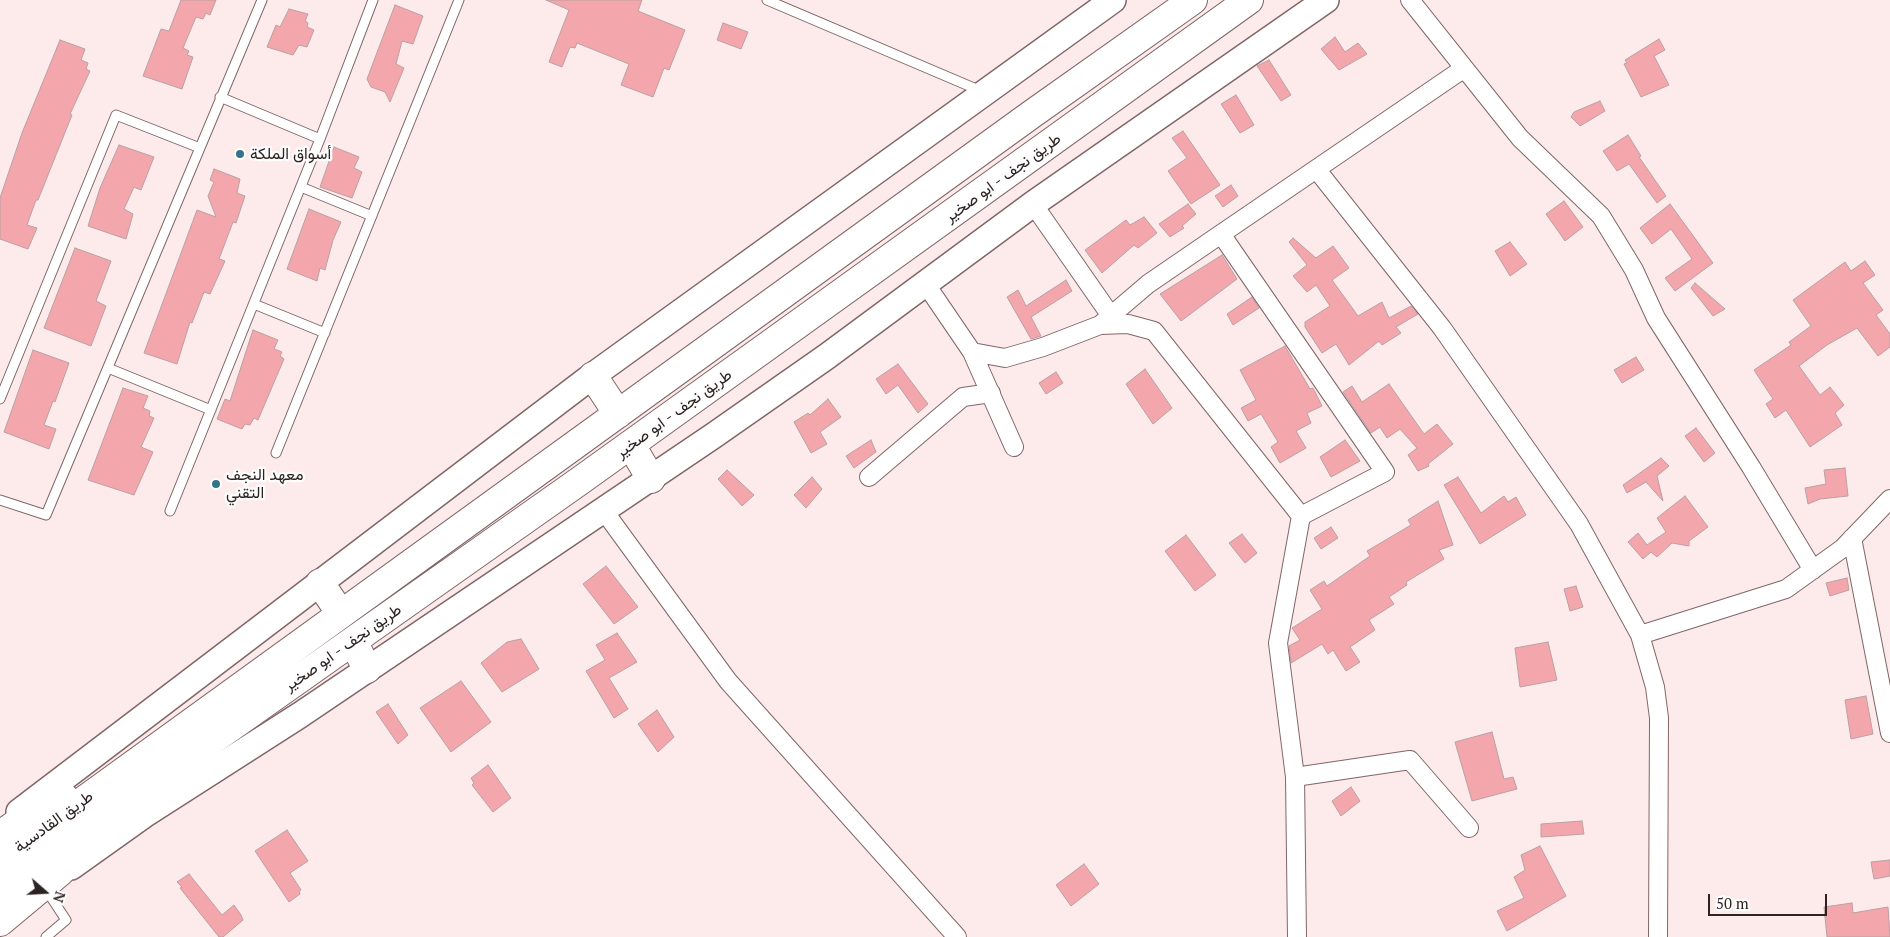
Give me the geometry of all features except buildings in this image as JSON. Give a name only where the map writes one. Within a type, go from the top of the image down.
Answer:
[{"type":"highway","name":"طريق نجف - ابو صخير","points":[[108,783],[1032,114],[1193,0]]},
{"type":"highway","name":"طريق نجف - ابو صخير","points":[[95,823],[631,445],[1249,0]]},
{"type":"highway","points":[[593,376],[618,414]]},
{"type":"highway","points":[[631,445],[651,479]]},
{"type":"highway","points":[[320,583],[341,614]]},
{"type":"highway","points":[[353,642],[367,670]]},
{"type":"highway","points":[[0,835],[45,806],[66,796],[108,783]]},
{"type":"highway","name":"طريق القادسية","points":[[2,879],[108,783]]},
{"type":"highway","points":[[0,922],[44,886],[81,850],[95,823]]},
{"type":"highway","name":"طريق القادسية","points":[[2,879],[95,823]]},
{"type":"main road","points":[[0,826],[593,376],[986,94],[1113,0]]},
{"type":"main road","points":[[44,886],[144,815],[367,670],[651,479],[826,358],[925,282],[1033,204],[1326,0]]},
{"type":"street","points":[[1410,0],[1463,69],[1520,138],[1601,216],[1634,270],[1656,318],[1751,467],[1813,570]]},
{"type":"street","points":[[972,352],[1005,358],[1042,348],[1106,321],[1148,284],[1463,69]]},
{"type":"street","points":[[1317,170],[1442,328],[1574,515],[1640,635],[1655,687],[1659,718],[1658,937]]},
{"type":"street","points":[[1033,204],[1106,321]]},
{"type":"street","points":[[1221,234],[1385,472],[1301,516]]},
{"type":"street","points":[[925,282],[972,352],[1014,446]]},
{"type":"street","points":[[1106,321],[1128,324],[1154,331],[1301,516],[1278,643],[1295,777],[1297,937]]},
{"type":"street","points":[[869,477],[963,397],[991,393]]},
{"type":"street","points":[[1640,635],[1786,589],[1843,548],[1890,499]]},
{"type":"street","points":[[604,511],[728,680],[957,937]]},
{"type":"street","points":[[1852,538],[1890,733]]},
{"type":"street","points":[[1295,777],[1410,760],[1469,828]]},
{"type":"lane","points":[[0,500],[46,515],[262,0]]},
{"type":"lane","points":[[170,511],[320,139],[373,0]]},
{"type":"lane","points":[[276,453],[459,0]]},
{"type":"lane","points":[[767,0],[986,94]]},
{"type":"lane","points":[[787,0],[791,10]]},
{"type":"lane","points":[[220,97],[320,139]]},
{"type":"lane","points":[[0,399],[116,115],[200,148]]},
{"type":"lane","points":[[300,187],[372,216]]},
{"type":"lane","points":[[254,304],[325,333]]},
{"type":"lane","points":[[108,368],[211,410]]},
{"type":"lane","points":[[44,886],[66,920],[47,937]]},
{"type":"place","name":"أسواق الملكة","points":[[240,154]]},
{"type":"place","name":"معهد النجف التقني","points":[[216,484]]}]
